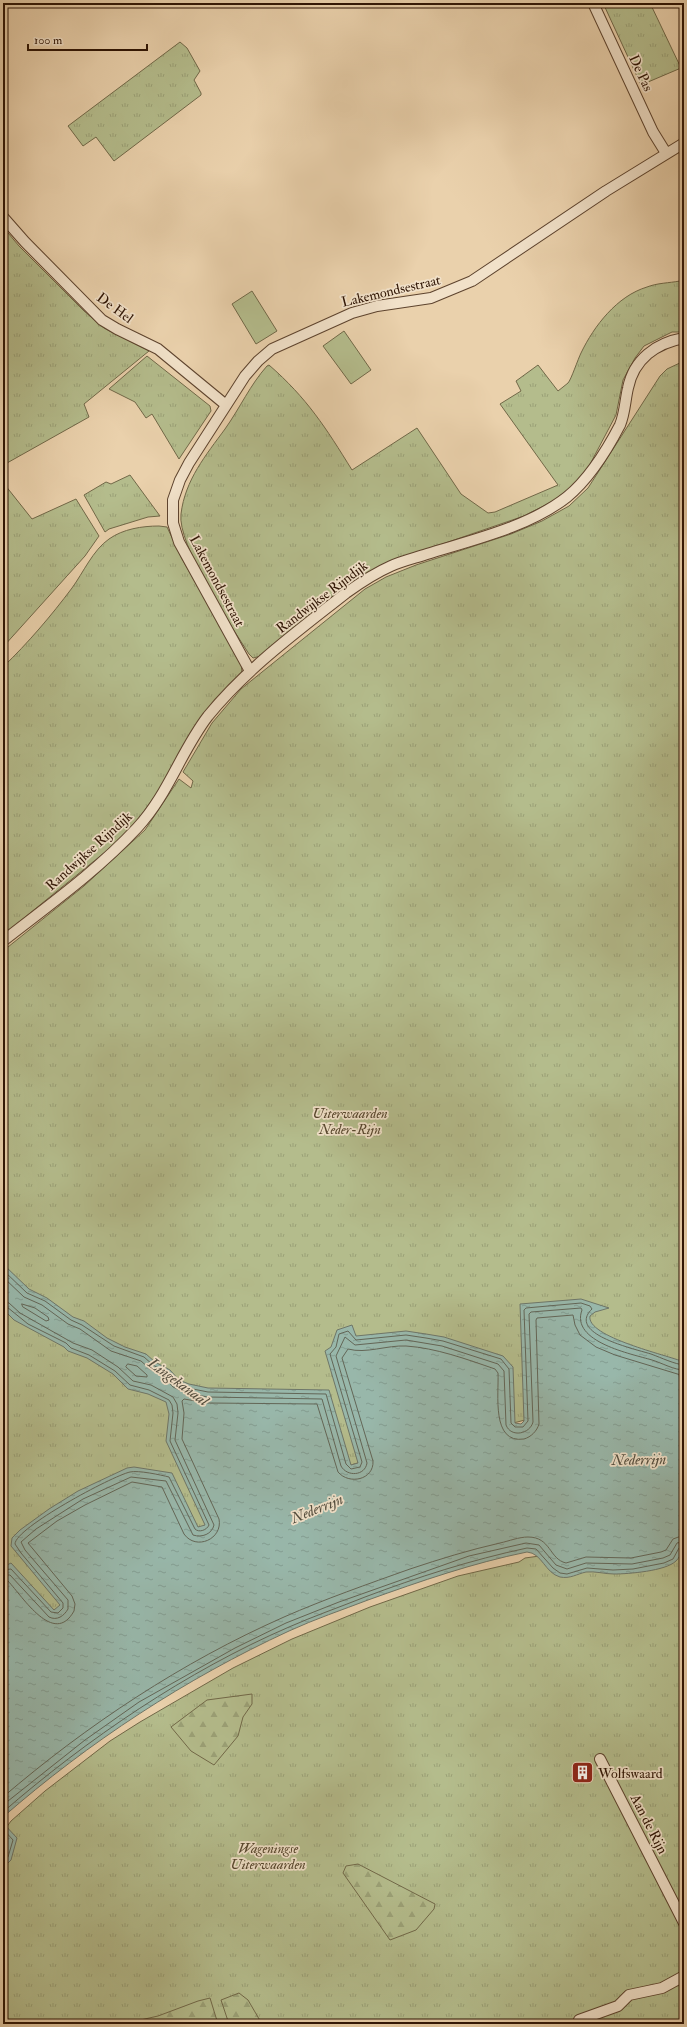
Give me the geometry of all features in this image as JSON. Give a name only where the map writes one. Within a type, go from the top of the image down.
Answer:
[{"type":"street","name":"De Pas","points":[[593,3],[653,132],[666,153]]},
{"type":"street","name":"Lakemondsestraat","points":[[250,671],[179,542],[173,523],[173,500],[180,480],[226,405],[258,361],[272,349],[352,313],[377,306],[431,298],[472,281],[606,191],[684,143]]},
{"type":"street","name":"De Hel","points":[[3,217],[25,242],[102,320],[158,350],[226,405]]},
{"type":"street","name":"Randwijkse Rijndijk","points":[[3,941],[70,889],[139,826],[160,800],[207,718],[250,671],[348,592],[392,565],[492,534],[525,521],[548,510],[566,498],[583,483],[620,424],[633,371],[643,358],[657,346],[684,338]]},
{"type":"street","name":"Aan de Rijn","points":[[600,1759],[684,1923]]},
{"type":"street","points":[[579,2020],[618,2006],[629,1995],[662,1988],[684,1976]]},
{"type":"green space","points":[[603,3],[650,3],[681,68],[641,85]]},
{"type":"green space","points":[[180,42],[187,48],[200,71],[194,80],[201,95],[114,161],[96,137],[83,146],[68,126]]},
{"type":"green space","points":[[3,227],[19,246],[84,311],[104,328],[149,351],[84,404],[89,417],[7,463],[5,485],[32,519],[76,499],[99,536],[85,556],[3,647]]},
{"type":"green space","points":[[684,277],[684,332],[672,332],[644,346],[635,358],[623,380],[616,415],[588,468],[577,483],[553,501],[524,516],[393,561],[261,656],[253,658],[249,654],[196,564],[187,545],[182,527],[181,514],[187,490],[197,468],[230,421],[255,381],[267,366],[269,365],[294,389],[315,414],[352,470],[417,428],[461,494],[488,513],[495,512],[558,485],[500,404],[521,391],[516,381],[538,365],[558,391],[569,381],[586,343],[600,323],[616,305],[636,291],[655,285],[680,281]]},
{"type":"green space","points":[[252,291],[277,331],[256,344],[232,304]]},
{"type":"green space","points":[[344,331],[371,370],[351,384],[323,346]]},
{"type":"green space","points":[[147,356],[210,406],[211,411],[179,459],[152,414],[146,418],[135,402],[109,389]]},
{"type":"green space","name":"Uiterwaarden Neder-Rijn","points":[[684,361],[684,1403],[525,1420],[354,1464],[202,1527],[3,1651],[3,951],[84,886],[145,830],[179,779],[191,788],[193,781],[183,772],[212,723],[241,689],[365,589],[386,577],[416,565],[511,534],[542,521],[569,506],[588,488],[660,376],[667,369]]},
{"type":"green space","points":[[130,475],[160,516],[148,517],[109,529],[105,532],[84,495],[106,482],[111,484]]},
{"type":"green space","points":[[139,527],[167,527],[182,559],[241,661],[242,674],[137,821],[115,844],[3,935],[3,667],[56,609],[72,588],[93,555],[103,544],[126,530]]},
{"type":"green space","name":"Wageningse Uiterwaarden","points":[[684,1536],[684,2024],[3,2024],[3,1832],[11,1821],[45,1791],[110,1741],[233,1668],[292,1639],[370,1607],[458,1576],[519,1562],[525,1558]]},
{"type":"green space","points":[[252,1694],[252,1704],[243,1717],[238,1736],[214,1765],[191,1751],[171,1727],[207,1700]]},
{"type":"green space","points":[[358,1864],[435,1904],[434,1909],[416,1930],[390,1940],[343,1873],[346,1866]]},
{"type":"green space","points":[[239,1993],[248,2000],[262,2024],[229,2024],[221,2000]]},
{"type":"green space","points":[[210,1998],[218,2024],[123,2024],[158,2016]]},
{"type":"water","points":[[3,1264],[29,1289],[47,1298],[73,1317],[84,1321],[107,1338],[125,1347],[146,1354],[155,1362],[170,1370],[179,1380],[189,1384],[208,1388],[329,1390],[351,1465],[358,1463],[325,1351],[331,1347],[337,1330],[352,1325],[356,1336],[406,1331],[426,1334],[444,1337],[503,1356],[513,1367],[515,1423],[521,1424],[524,1421],[520,1304],[581,1299],[609,1308],[595,1312],[590,1316],[592,1324],[614,1338],[684,1362],[684,1539],[681,1554],[676,1561],[656,1570],[620,1574],[586,1572],[570,1577],[560,1577],[551,1572],[540,1559],[532,1553],[527,1552],[487,1561],[447,1573],[319,1619],[289,1631],[250,1650],[175,1691],[139,1714],[69,1763],[3,1817],[3,1567],[11,1563],[54,1610],[60,1605],[11,1546],[12,1538],[20,1530],[49,1509],[78,1491],[127,1468],[134,1467],[172,1473],[198,1527],[205,1525],[166,1441],[169,1414],[166,1402],[148,1394],[128,1389],[113,1374],[87,1358],[68,1351],[64,1347],[14,1320],[3,1309]]},
{"type":"water","points":[[3,1823],[17,1838],[11,1860],[3,1868]]},
{"type":"place","name":"Wolfswaard","points":[[583,1773]]},
{"type":"water label","name":"Lingekanaal","points":[[178,1382]]},
{"type":"water label","name":"Nederrijn","points":[[639,1460]]},
{"type":"water label","name":"Nederrijn","points":[[317,1509]]}]
